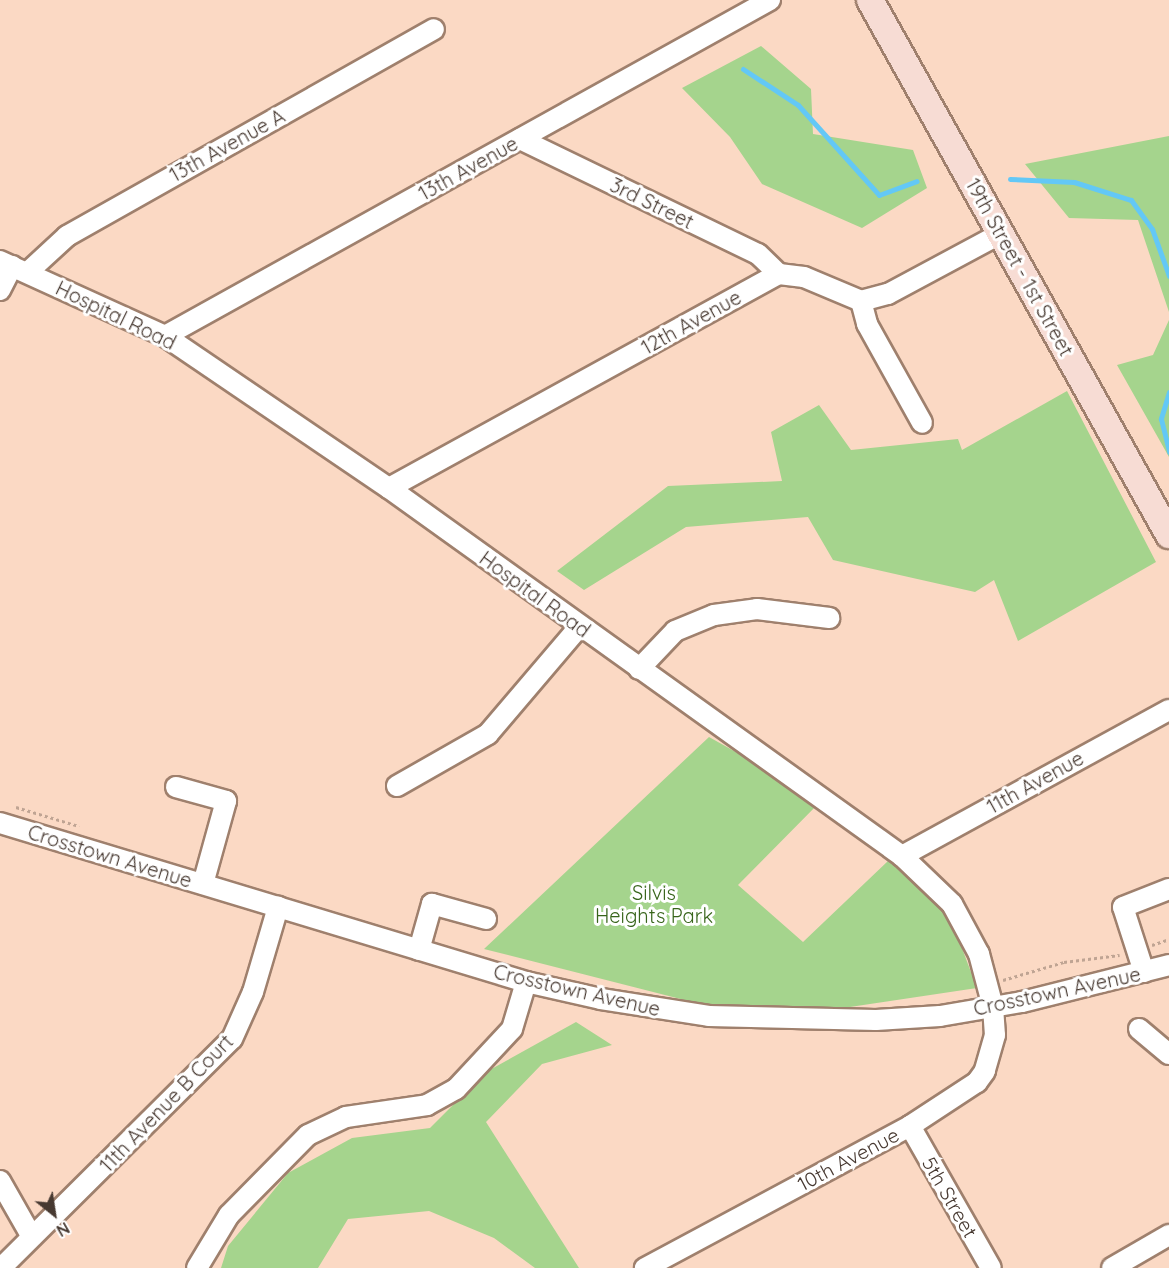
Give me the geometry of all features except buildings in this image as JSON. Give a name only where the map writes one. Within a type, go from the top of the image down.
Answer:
[{"type":"main road","name":"19th Street - 1st Street","points":[[870,0],[1169,535]]},
{"type":"street","name":"13th Avenue","points":[[165,336],[768,1]]},
{"type":"street","name":"13th Avenue A","points":[[13,267],[434,29]]},
{"type":"street","name":"3rd Street","points":[[520,139],[758,254],[779,274]]},
{"type":"street","points":[[779,274],[804,277],[861,301],[888,294],[1002,233]]},
{"type":"street","points":[[0,290],[13,267]]},
{"type":"street","name":"Hospital Road","points":[[13,267],[165,336],[389,488],[902,856],[952,904],[979,954],[993,1007]]},
{"type":"street","name":"12th Avenue","points":[[389,488],[779,274]]},
{"type":"street","points":[[861,301],[867,324],[922,423]]},
{"type":"street","points":[[639,669],[675,631],[714,615],[757,609],[829,618]]},
{"type":"street","points":[[397,786],[488,734],[580,626]]},
{"type":"street","name":"11th Avenue","points":[[902,856],[1169,710]]},
{"type":"street","points":[[176,787],[226,801],[202,884]]},
{"type":"street","name":"Crosstown Avenue","points":[[0,823],[526,982],[654,1009],[763,1020],[876,1020],[993,1007],[1169,965]]},
{"type":"street","points":[[1144,972],[1123,907],[1169,889]]},
{"type":"street","points":[[419,950],[432,904],[486,920]]},
{"type":"street","name":"11th Avenue B Court","points":[[2,1268],[232,1039],[253,992],[278,907]]},
{"type":"street","points":[[197,1268],[229,1215],[308,1135],[346,1117],[427,1105],[456,1089],[512,1029],[526,982]]},
{"type":"street","name":"10th Avenue","points":[[645,1268],[910,1126],[967,1091],[985,1071],[995,1035],[993,1007]]},
{"type":"street","points":[[1139,1029],[1169,1054]]},
{"type":"street","name":"5th Street","points":[[910,1126],[991,1268]]},
{"type":"street","points":[[0,1181],[32,1238]]},
{"type":"street","points":[[1112,1268],[1169,1235]]},
{"type":"path","points":[[1008,978],[1064,962],[1136,950],[1169,939]]},
{"type":"green space","points":[[761,46],[811,89],[813,134],[913,150],[927,188],[862,228],[762,184],[730,137],[682,88]]},
{"type":"green space","points":[[1169,136],[1169,312],[1138,220],[1069,218],[1025,164]]},
{"type":"green space","points":[[1169,320],[1169,457],[1117,365],[1153,355]]},
{"type":"green space","points":[[1067,391],[1156,562],[1018,641],[994,580],[975,592],[833,560],[808,517],[686,527],[584,590],[557,571],[668,486],[782,481],[771,432],[819,405],[851,450],[958,439],[962,450]]},
{"type":"green space","name":"Silvis Heights Park","points":[[709,737],[822,800],[738,885],[803,942],[888,861],[940,890],[977,988],[763,1020],[484,949]]},
{"type":"green space","points":[[576,1022],[612,1045],[542,1064],[486,1122],[579,1268],[535,1268],[494,1238],[429,1211],[348,1219],[318,1268],[221,1268],[228,1246],[288,1173],[352,1138],[430,1128],[486,1072]]},
{"type":"waterway","points":[[743,69],[798,105],[879,195],[917,181]]},
{"type":"waterway","points":[[1010,179],[1074,182],[1131,200],[1152,229],[1169,276]]},
{"type":"waterway","points":[[1169,392],[1161,419],[1169,452]]}]
